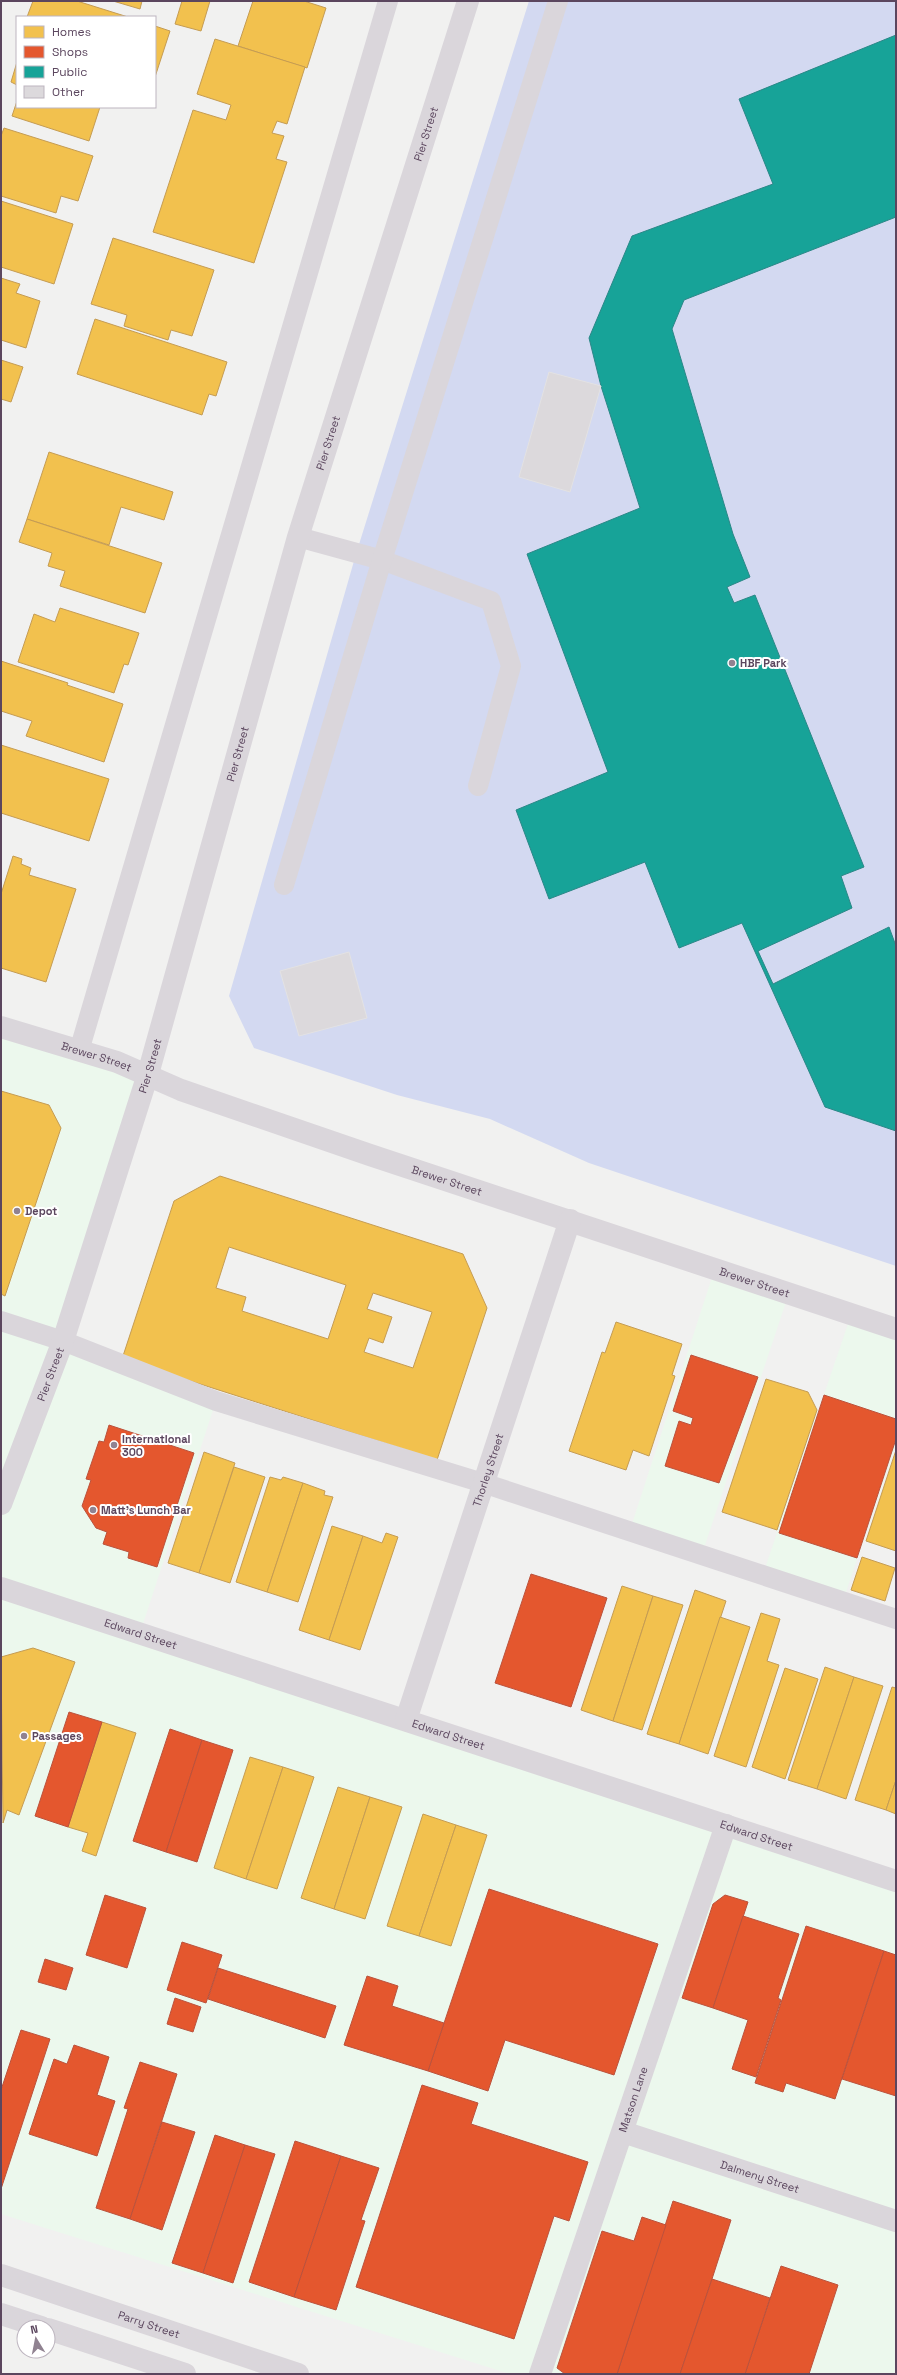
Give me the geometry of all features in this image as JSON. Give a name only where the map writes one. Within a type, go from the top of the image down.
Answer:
[{"type":"street","name":"Pier Street","points":[[1,1504],[63,1341],[148,1074],[298,537],[468,1]]},
{"type":"street","name":"Brewer Street","points":[[1,1027],[148,1074],[181,1090],[370,1155],[896,1329]]},
{"type":"street","name":"Thorley Street","points":[[406,1720],[570,1220]]},
{"type":"street","name":"Edward Street","points":[[1,1588],[896,1881]]},
{"type":"street","name":"Matson Lane","points":[[540,2374],[726,1825]]},
{"type":"street","name":"Dalmeny Street","points":[[623,2132],[896,2221]]},
{"type":"street","name":"Parry Street","points":[[1,2274],[298,2374]]},
{"type":"street","points":[[1,2314],[16,2319]]},
{"type":"street","points":[[56,2332],[185,2374]]},
{"type":"lane","points":[[79,1051],[388,1]]},
{"type":"lane","points":[[284,885],[382,560],[558,1]]},
{"type":"lane","points":[[298,537],[382,560],[491,601],[511,666],[478,786]]},
{"type":"lane","points":[[1,1321],[63,1341],[216,1401],[483,1483],[896,1619]]},
{"type":"shaded area","points":[[529,1],[896,1],[896,1266],[589,1163],[490,1119],[397,1095],[254,1048],[229,996],[356,554]]},
{"type":"shaded area","points":[[1,1027],[148,1074],[63,1341],[216,1401],[140,1633],[896,1881],[896,2374],[510,2374],[1,2214]]},
{"type":"shaded area","points":[[715,1268],[789,1293],[702,1554],[630,1530]]},
{"type":"shaded area","points":[[851,1315],[896,1329],[896,1445],[843,1601],[763,1574]]},
{"type":"building: Homes","points":[[33,1],[77,1],[125,16],[27,16]]},
{"type":"building: Homes","points":[[113,1],[142,1],[140,9]]},
{"type":"building: Homes","points":[[182,1],[210,1],[201,31],[175,24]]},
{"type":"building: Homes","points":[[253,1],[304,1],[326,8],[307,68],[238,46]]},
{"type":"building: Homes","points":[[156,26],[170,31],[156,74]]},
{"type":"building: Homes","points":[[215,39],[305,67],[287,124],[277,121],[272,133],[284,136],[276,159],[287,162],[254,263],[153,232],[193,110],[226,120],[231,105],[197,94]]},
{"type":"building: Homes","points":[[16,65],[16,84],[11,82]]},
{"type":"building: Homes","points":[[16,104],[16,108],[100,108],[89,141],[12,116]]},
{"type":"building: Homes","points":[[4,128],[93,156],[78,201],[61,196],[56,213],[1,196],[1,136]]},
{"type":"building: Homes","points":[[1,201],[73,224],[54,284],[1,267]]},
{"type":"building: Homes","points":[[113,238],[214,270],[192,336],[171,330],[168,340],[124,326],[127,315],[91,304]]},
{"type":"building: Homes","points":[[1,278],[20,284],[16,293],[40,301],[26,348],[1,340]]},
{"type":"building: Homes","points":[[95,319],[227,362],[216,396],[209,394],[202,415],[77,374]]},
{"type":"building: Homes","points":[[1,360],[23,367],[11,402],[1,399]]},
{"type":"building: Homes","points":[[49,452],[173,492],[164,520],[121,507],[109,545],[27,519]]},
{"type":"building: Homes","points":[[27,519],[162,563],[145,613],[60,586],[65,571],[48,566],[52,553],[19,542]]},
{"type":"building: Homes","points":[[60,608],[139,633],[128,665],[124,664],[114,693],[18,662],[34,614],[55,622]]},
{"type":"building: Homes","points":[[1,661],[68,683],[67,685],[123,704],[104,762],[26,736],[32,721],[1,711]]},
{"type":"building: Homes","points":[[1,745],[109,779],[89,841],[1,813]]},
{"type":"building: Homes","points":[[13,856],[22,859],[21,864],[31,868],[29,875],[76,889],[46,982],[1,968],[1,894]]},
{"type":"building: Homes","name":"Depot","points":[[1,1091],[49,1105],[61,1128],[5,1296],[1,1294]]},
{"type":"building: Homes","points":[[220,1176],[463,1254],[487,1308],[437,1460],[122,1359],[174,1201]],"holes":[[[229,1247],[346,1285],[328,1339],[242,1311],[246,1297],[216,1288]],[[373,1293],[432,1312],[413,1368],[364,1352],[369,1338],[383,1343],[392,1317],[367,1309]]]},
{"type":"building: Homes","points":[[616,1322],[682,1344],[672,1375],[675,1376],[649,1456],[633,1450],[626,1470],[569,1451],[602,1352],[605,1353]]},
{"type":"building: Homes","points":[[766,1379],[808,1392],[817,1410],[777,1530],[722,1512]]},
{"type":"building: Homes","points":[[896,1450],[896,1551],[866,1541]]},
{"type":"building: Homes","points":[[204,1452],[235,1463],[199,1573],[168,1563]]},
{"type":"building: Homes","points":[[234,1467],[265,1477],[230,1583],[199,1573]]},
{"type":"building: Homes","points":[[270,1477],[281,1480],[283,1477],[303,1483],[267,1592],[236,1582]]},
{"type":"building: Homes","points":[[303,1483],[325,1491],[324,1495],[333,1497],[298,1602],[267,1592]]},
{"type":"building: Homes","points":[[332,1526],[363,1536],[329,1640],[299,1630]]},
{"type":"building: Homes","points":[[386,1533],[398,1537],[360,1650],[329,1640],[363,1536],[382,1543]]},
{"type":"building: Homes","points":[[862,1557],[895,1568],[885,1601],[851,1590]]},
{"type":"building: Homes","points":[[622,1586],[653,1596],[613,1721],[581,1710]]},
{"type":"building: Homes","points":[[695,1590],[726,1601],[679,1744],[647,1734]]},
{"type":"building: Homes","points":[[653,1596],[683,1605],[642,1730],[613,1721]]},
{"type":"building: Homes","points":[[761,1613],[780,1619],[767,1661],[779,1665],[746,1767],[714,1756]]},
{"type":"building: Homes","points":[[720,1617],[750,1627],[708,1754],[679,1744]]},
{"type":"building: Homes","name":"Passages","points":[[33,1648],[75,1662],[19,1815],[7,1810],[3,1823],[1,1657]]},
{"type":"building: Homes","points":[[825,1667],[854,1677],[817,1789],[788,1780]]},
{"type":"building: Homes","points":[[785,1668],[818,1679],[785,1779],[752,1767]]},
{"type":"building: Homes","points":[[854,1677],[883,1686],[846,1799],[817,1789]]},
{"type":"building: Homes","points":[[892,1687],[896,1688],[896,1780],[886,1810],[855,1800]]},
{"type":"building: Homes","points":[[102,1722],[136,1733],[96,1856],[82,1851],[88,1833],[68,1827]]},
{"type":"building: Homes","points":[[250,1757],[283,1767],[246,1879],[214,1868]]},
{"type":"building: Homes","points":[[283,1767],[314,1777],[277,1889],[246,1879]]},
{"type":"building: Homes","points":[[896,1780],[896,1814],[886,1810]]},
{"type":"building: Homes","points":[[338,1787],[370,1797],[334,1909],[301,1898]]},
{"type":"building: Homes","points":[[370,1797],[402,1807],[365,1919],[334,1909]]},
{"type":"building: Homes","points":[[423,1814],[456,1825],[419,1936],[387,1926]]},
{"type":"building: Homes","points":[[456,1825],[487,1835],[451,1946],[419,1936]]},
{"type":"building: Shops","points":[[691,1355],[758,1377],[719,1483],[665,1466],[679,1421],[691,1425],[693,1418],[673,1411]]},
{"type":"building: Shops","points":[[824,1395],[896,1419],[896,1439],[857,1558],[779,1533]]},
{"type":"building: Shops","points":[[109,1425],[194,1453],[157,1567],[128,1558],[129,1552],[103,1544],[107,1532],[96,1528],[82,1506],[91,1480],[86,1479],[99,1441],[104,1442]]},
{"type":"building: Shops","points":[[531,1574],[607,1598],[571,1707],[495,1683]]},
{"type":"building: Shops","points":[[69,1712],[102,1722],[68,1827],[35,1816]]},
{"type":"building: Shops","points":[[170,1729],[202,1740],[166,1852],[133,1841]]},
{"type":"building: Shops","points":[[202,1740],[233,1750],[197,1862],[166,1852]]},
{"type":"building: Shops","points":[[489,1889],[658,1944],[614,2075],[505,2040],[488,2091],[428,2071]]},
{"type":"building: Shops","points":[[105,1895],[146,1908],[127,1968],[86,1955]]},
{"type":"building: Shops","points":[[725,1895],[748,1902],[713,2008],[682,1998],[713,1904]]},
{"type":"building: Shops","points":[[743,1916],[799,1934],[778,1998],[781,2000],[756,2077],[732,2069],[748,2020],[713,2008]]},
{"type":"building: Shops","points":[[806,1926],[884,1951],[835,2099],[786,2083],[783,2092],[755,2083]]},
{"type":"building: Shops","points":[[182,1942],[222,1955],[206,2003],[167,1990]]},
{"type":"building: Shops","points":[[884,1951],[896,1955],[896,2096],[842,2079]]},
{"type":"building: Shops","points":[[45,1959],[73,1968],[66,1990],[38,1982]]},
{"type":"building: Shops","points":[[218,1968],[336,2006],[325,2038],[208,1999]]},
{"type":"building: Shops","points":[[367,1976],[398,1986],[392,2006],[444,2023],[428,2071],[344,2045]]},
{"type":"building: Shops","points":[[175,1998],[201,2007],[193,2032],[167,2024]]},
{"type":"building: Shops","points":[[21,2030],[50,2039],[1,2189],[1,2090]]},
{"type":"building: Shops","points":[[74,2045],[109,2057],[97,2095],[115,2101],[97,2156],[29,2134],[54,2059],[67,2064]]},
{"type":"building: Shops","points":[[140,2062],[177,2074],[130,2219],[96,2208],[128,2109],[124,2108]]},
{"type":"building: Shops","points":[[422,2085],[478,2103],[471,2124],[588,2162],[569,2221],[554,2216],[514,2339],[356,2287]]},
{"type":"building: Shops","points":[[162,2122],[195,2132],[162,2230],[130,2219]]},
{"type":"building: Shops","points":[[215,2135],[245,2145],[203,2273],[172,2263]]},
{"type":"building: Shops","points":[[295,2141],[341,2156],[294,2297],[249,2282]]},
{"type":"building: Shops","points":[[245,2145],[275,2154],[233,2283],[203,2273]]},
{"type":"building: Shops","points":[[341,2156],[379,2168],[361,2220],[365,2221],[336,2310],[294,2297]]},
{"type":"building: Shops","points":[[673,2201],[731,2220],[712,2279],[680,2374],[617,2374]]},
{"type":"building: Shops","points":[[642,2217],[666,2225],[617,2374],[565,2374],[557,2368],[602,2231],[634,2241]]},
{"type":"building: Shops","points":[[781,2266],[838,2285],[809,2374],[745,2374]]},
{"type":"building: Shops","points":[[712,2279],[770,2298],[745,2374],[680,2374]]},
{"type":"building: Public","name":"HBF Park","points":[[896,35],[896,217],[684,300],[672,329],[733,534],[750,577],[727,587],[734,603],[755,595],[864,867],[841,876],[852,908],[758,951],[773,984],[889,927],[896,946],[896,1131],[825,1107],[742,923],[679,948],[645,862],[549,899],[516,810],[608,772],[527,554],[640,508],[601,386],[589,338],[632,236],[773,184],[739,99]]},
{"type":"building: Other","points":[[549,372],[601,386],[570,492],[519,477]]},
{"type":"building: Other","points":[[349,952],[367,1018],[299,1036],[280,971]]},
{"type":"place","name":"HBF Park","points":[[732,663]]},
{"type":"place","name":"Depot","points":[[17,1211]]},
{"type":"place","name":"International 300","points":[[114,1445]]},
{"type":"place","name":"Matt's Lunch Bar","points":[[93,1510]]},
{"type":"place","name":"Passages","points":[[24,1736]]}]
